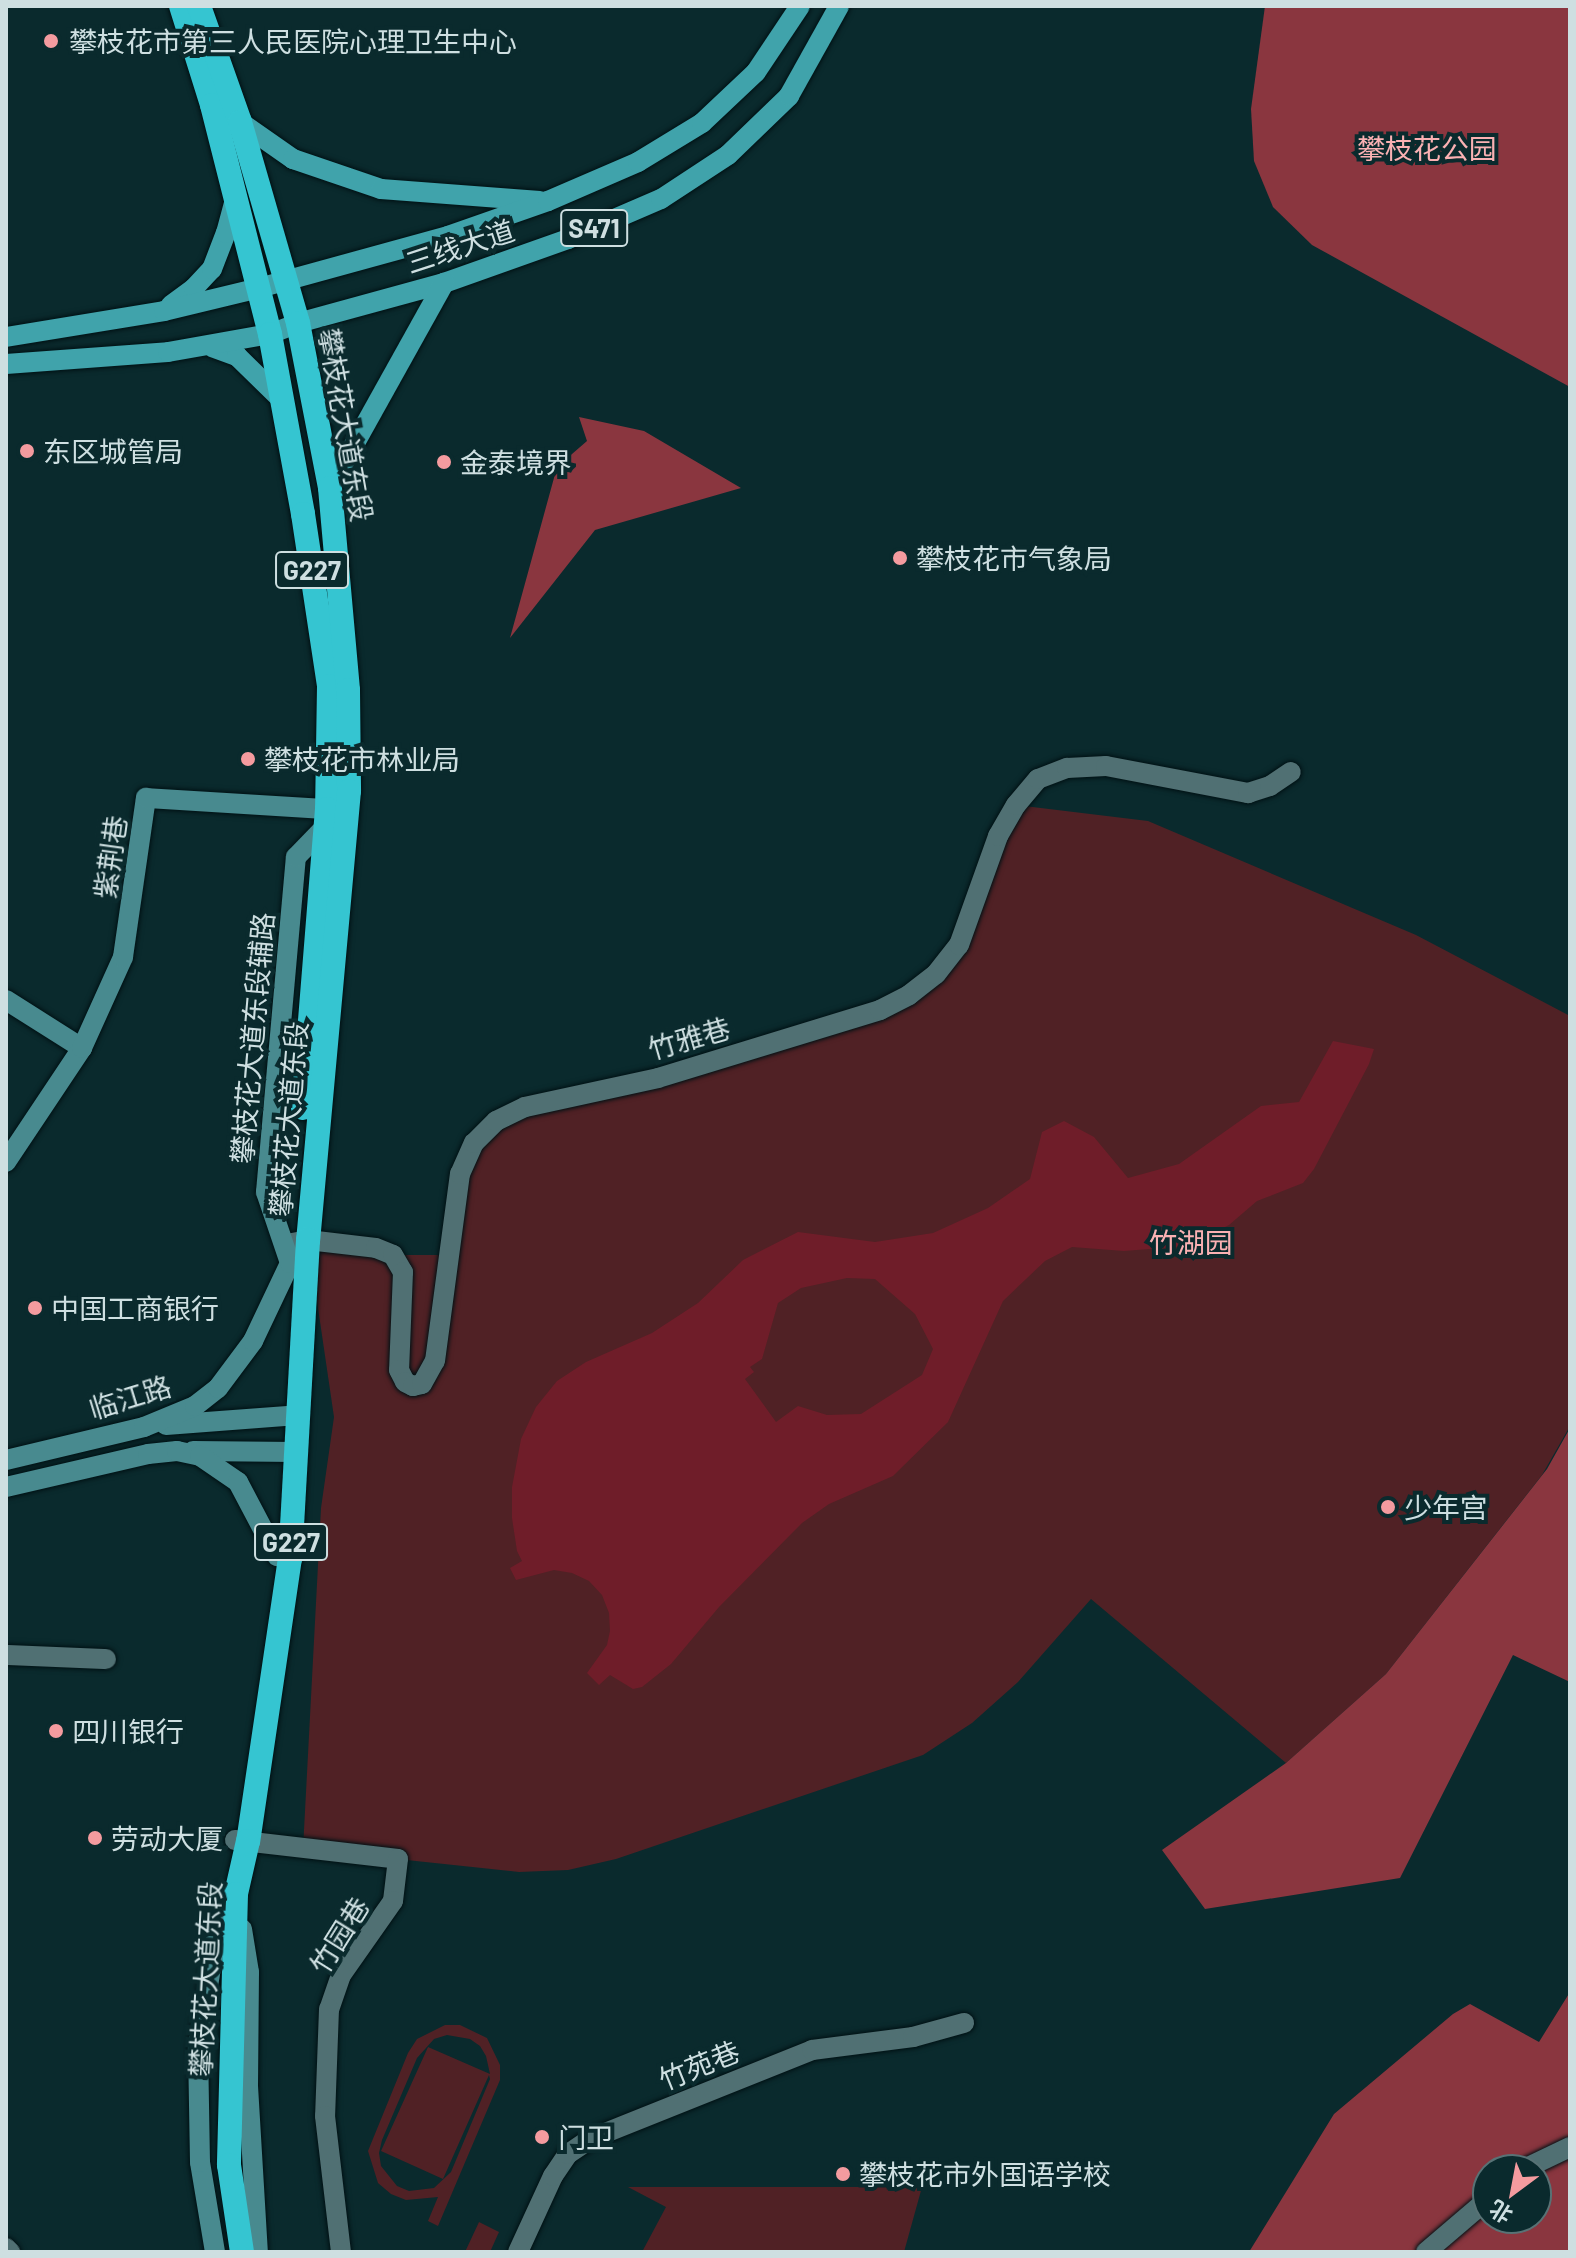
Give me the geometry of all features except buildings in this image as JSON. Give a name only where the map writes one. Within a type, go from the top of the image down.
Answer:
[{"type":"highway","name":"攀枝花大道东段","points":[[181,6],[236,195],[270,334],[329,686],[326,817],[297,1249],[289,1452],[290,1558],[230,1894],[213,2050],[216,2164],[230,2252]]},
{"type":"highway","name":"攀枝花大道东段","points":[[199,6],[240,122],[298,323],[330,488],[348,690],[349,791],[297,1249]]},
{"type":"highway","name":"攀枝花大道东段","points":[[241,1840],[289,1452]]},
{"type":"highway","name":"攀枝花大道东段","points":[[230,1894],[229,2165],[242,2252]]},
{"type":"main road","name":"三线大道","points":[[6,337],[164,311],[259,288],[448,236],[548,201],[638,162],[702,123],[756,72],[800,6]]},
{"type":"main road","name":"三线大道","points":[[6,364],[168,352],[270,334],[298,323],[444,283],[568,239],[661,199],[728,155],[789,96],[839,6]]},
{"type":"main road","points":[[240,122],[293,159],[381,189],[548,201]]},
{"type":"main road","points":[[164,311],[194,288],[212,269],[236,195]]},
{"type":"main road","points":[[330,488],[444,283]]},
{"type":"main road","points":[[208,346],[237,356],[282,400]]},
{"type":"street","name":"竹雅巷","points":[[297,1249],[376,1248],[393,1255],[403,1272],[399,1370],[405,1382],[413,1386],[422,1384],[435,1361],[460,1174],[474,1143],[496,1121],[525,1107],[687,1069],[880,1010],[909,995],[936,974],[959,945],[998,836],[1016,805],[1038,779],[1067,768],[1106,766],[1248,793],[1270,786],[1291,772]]},
{"type":"street","name":"紫荆巷","points":[[6,1162],[82,1048],[123,957],[146,798],[326,817]]},
{"type":"street","points":[[6,1000],[82,1048]]},
{"type":"street","name":"临江路","points":[[6,1460],[144,1427],[195,1406],[218,1388],[253,1341],[297,1249]]},
{"type":"street","points":[[144,1427],[290,1415]]},
{"type":"street","name":"临江路","points":[[6,1487],[148,1454],[177,1451],[200,1456],[238,1482],[277,1556]]},
{"type":"street","points":[[177,1451],[289,1452]]},
{"type":"street","points":[[6,1655],[106,1659]]},
{"type":"street","name":"竹园巷","points":[[241,1840],[398,1859],[393,1901],[341,1975],[329,2009],[325,2116],[341,2252]]},
{"type":"street","name":"G227","points":[[215,2252],[200,2162],[198,2048],[230,1894]]},
{"type":"street","name":"G227","points":[[230,1894],[249,1972],[248,2086],[258,2252]]},
{"type":"street","name":"竹苑巷","points":[[518,2252],[553,2176],[568,2154],[590,2139],[812,2050],[913,2037],[964,2023]]},
{"type":"street","points":[[1426,2252],[1472,2213]]},
{"type":"green space","name":"攀枝花公园","points":[[1265,6],[1570,6],[1570,387],[1312,245],[1273,207],[1254,161],[1251,109]]},
{"type":"green space","points":[[579,417],[644,431],[741,488],[595,530],[510,638],[557,467],[587,441]]},
{"type":"green space","name":"竹湖园","points":[[1016,805],[1148,821],[1416,935],[1570,1016],[1570,1426],[1542,1475],[1386,1674],[1286,1763],[1091,1599],[1018,1682],[972,1723],[923,1755],[616,1859],[568,1870],[519,1872],[303,1849],[321,1508],[334,1417],[308,1240],[393,1255],[449,1255],[460,1174],[496,1121],[880,1010],[936,974]]},
{"type":"green space","points":[[1570,1428],[1570,1682],[1513,1655],[1400,1878],[1205,1909],[1162,1850],[1286,1763],[1386,1674],[1547,1469]]},
{"type":"green space","points":[[1570,1992],[1570,2252],[1249,2252],[1334,2114],[1453,2014],[1470,2004],[1539,2042]]},
{"type":"green space","points":[[445,2025],[460,2025],[487,2038],[500,2065],[500,2080],[438,2226],[428,2221],[438,2197],[406,2200],[391,2194],[378,2183],[368,2151],[408,2053],[417,2039]],"holes":[[[447,2035],[470,2039],[480,2046],[486,2056],[490,2074],[428,2047],[381,2151],[443,2179],[489,2075],[451,2172],[434,2188],[409,2191],[397,2186],[381,2166],[379,2153],[417,2058],[434,2039]]]},
{"type":"green space","points":[[628,2187],[922,2187],[904,2252],[642,2252],[666,2207]]},
{"type":"green space","points":[[479,2222],[499,2232],[490,2252],[465,2252]]},
{"type":"shaded area","points":[[1333,1041],[1374,1049],[1314,1169],[1303,1183],[1257,1201],[1229,1225],[1187,1246],[1124,1251],[1072,1247],[1045,1261],[1003,1301],[948,1422],[893,1476],[829,1504],[802,1523],[719,1607],[671,1664],[642,1687],[633,1689],[610,1675],[599,1685],[587,1673],[607,1645],[610,1631],[609,1613],[602,1595],[589,1581],[572,1573],[554,1570],[516,1580],[510,1568],[522,1561],[517,1551],[512,1518],[512,1487],[521,1439],[536,1407],[557,1381],[586,1362],[652,1333],[698,1303],[743,1260],[798,1232],[875,1242],[933,1233],[988,1208],[1030,1179],[1042,1132],[1064,1121],[1094,1137],[1128,1178],[1179,1164],[1261,1106],[1299,1102]],"holes":[[[847,1278],[875,1279],[915,1314],[933,1349],[922,1375],[861,1414],[827,1415],[798,1406],[776,1422],[745,1379],[754,1372],[750,1367],[762,1359],[778,1303],[801,1288]]]},
{"type":"place","name":"攀枝花市第三人民医院心理卫生中心","points":[[51,41]]},
{"type":"place","name":"东区城管局","points":[[27,451]]},
{"type":"place","name":"金泰境界","points":[[444,462]]},
{"type":"place","name":"攀枝花市气象局","points":[[900,558]]},
{"type":"place","name":"攀枝花市林业局","points":[[248,759]]},
{"type":"place","name":"中国工商银行","points":[[35,1308]]},
{"type":"place","name":"少年宫","points":[[1388,1507]]},
{"type":"place","name":"四川银行","points":[[56,1731]]},
{"type":"place","name":"劳动大厦","points":[[95,1838]]},
{"type":"place","name":"门卫","points":[[542,2137]]},
{"type":"place","name":"攀枝花市外国语学校","points":[[843,2174]]}]
